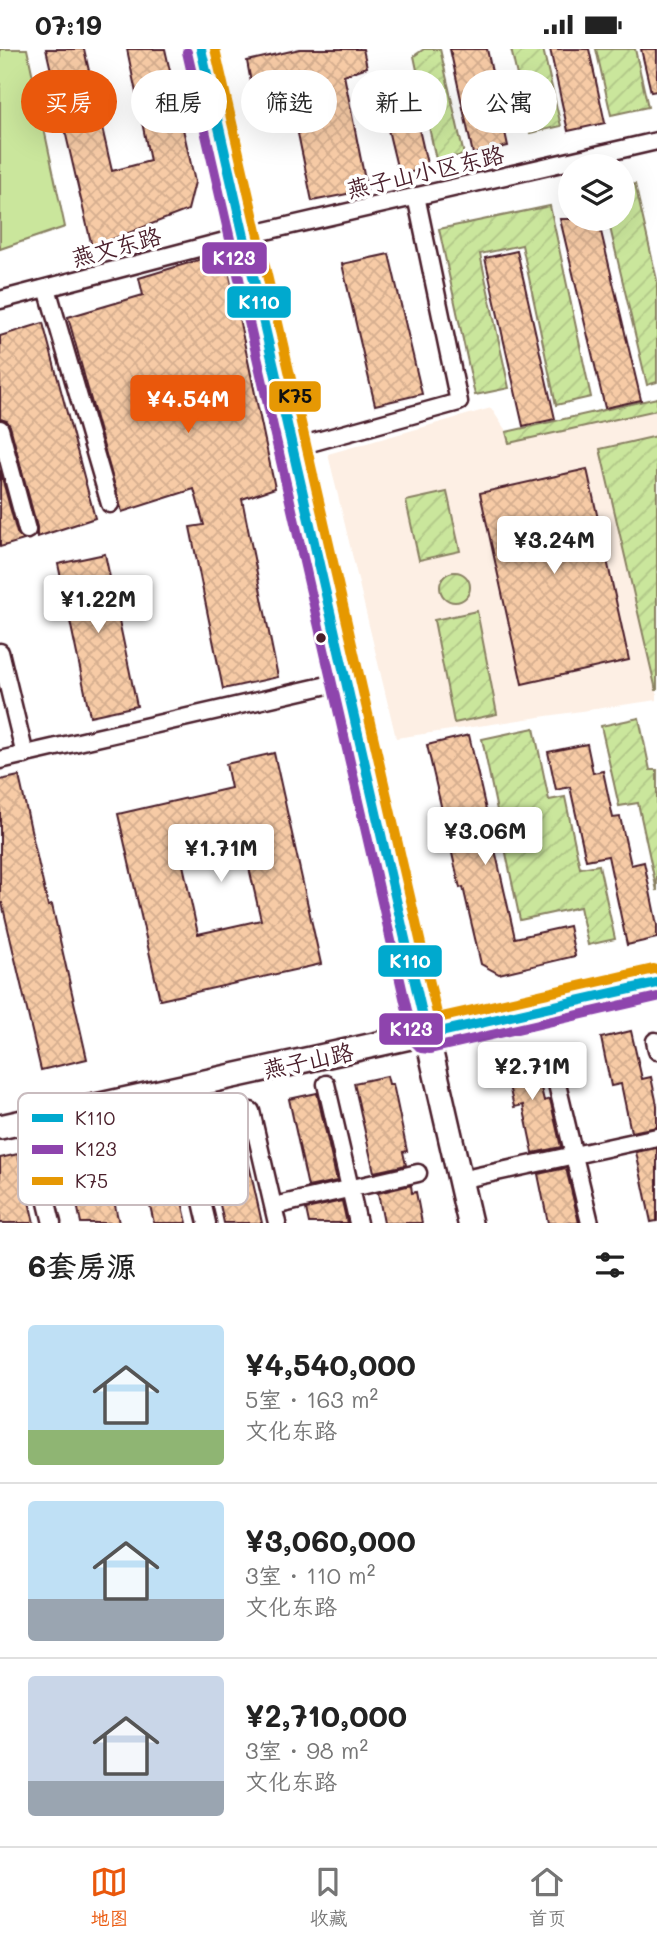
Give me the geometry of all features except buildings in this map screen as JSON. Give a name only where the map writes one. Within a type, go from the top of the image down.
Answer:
[{"type":"street","points":[[205,50],[244,236],[470,1223]]},
{"type":"street","name":"燕子山小区东路","points":[[244,236],[657,141]]},
{"type":"street","points":[[292,448],[459,402],[416,196]]},
{"type":"street","name":"燕文东路","points":[[0,300],[244,236]]},
{"type":"street","points":[[47,288],[110,504]]},
{"type":"street","points":[[0,429],[27,530]]},
{"type":"street","points":[[0,652],[25,755]]},
{"type":"street","points":[[0,760],[345,681]]},
{"type":"street","name":"燕子山路","points":[[147,1093],[657,971]]},
{"type":"street","name":"燕子山路","points":[[104,1093],[657,983]]},
{"type":"street","points":[[551,1059],[590,1223]]},
{"type":"street","points":[[326,1084],[358,1223]]},
{"type":"street","name":"燕子山路","points":[[0,1114],[18,1110]]},
{"type":"street","points":[[251,1111],[278,1223]]},
{"type":"street","name":"燕子山路","points":[[0,1127],[18,1123]]},
{"type":"street","points":[[460,1180],[657,1137]]},
{"type":"street","points":[[274,1206],[418,1173]]},
{"type":"street","points":[[48,1205],[52,1223]]},
{"type":"street","points":[[203,1205],[207,1223]]},
{"type":"shaded area","points":[[657,402],[657,700],[396,738],[328,454],[491,408],[508,434]]},
{"type":"green space","points":[[0,49],[27,49],[31,70],[21,70],[21,133],[45,133],[65,227],[0,249]]},
{"type":"green space","points":[[424,49],[440,49],[445,70],[417,70],[414,56]]},
{"type":"green space","points":[[511,49],[543,49],[548,70],[516,70]]},
{"type":"green space","points":[[596,49],[635,49],[648,107],[611,115]]},
{"type":"green space","points":[[447,80],[464,155],[436,160],[430,133],[447,133]]},
{"type":"green space","points":[[557,109],[561,126],[557,127]]},
{"type":"green space","points":[[635,184],[657,280],[657,382],[647,385],[611,231],[635,231]]},
{"type":"green space","points":[[550,206],[591,397],[556,405],[522,245],[480,254],[509,388],[475,395],[439,229]]},
{"type":"green space","points":[[657,398],[657,410],[509,443],[506,432]]},
{"type":"green space","points":[[657,436],[657,690],[656,690],[600,449]]},
{"type":"green space","points":[[447,492],[460,551],[419,560],[406,501]]},
{"type":"green space","points":[[455,572],[465,577],[470,587],[465,597],[455,602],[445,597],[440,587],[445,577]]},
{"type":"green space","points":[[477,611],[497,714],[454,723],[434,620]]},
{"type":"green space","points":[[639,718],[650,770],[657,770],[657,891],[638,803],[619,806],[601,726]]},
{"type":"green space","points":[[534,728],[549,800],[565,797],[580,868],[599,865],[615,939],[588,945],[580,907],[520,920],[482,739]]},
{"type":"transit line","name":"K110","points":[[201,49],[427,1035],[657,983]]},
{"type":"transit line","name":"K75","points":[[215,49],[438,1018],[654,969]]},
{"type":"transit line","name":"K123","points":[[187,52],[414,1041],[421,1048],[430,1049],[657,997]]}]
